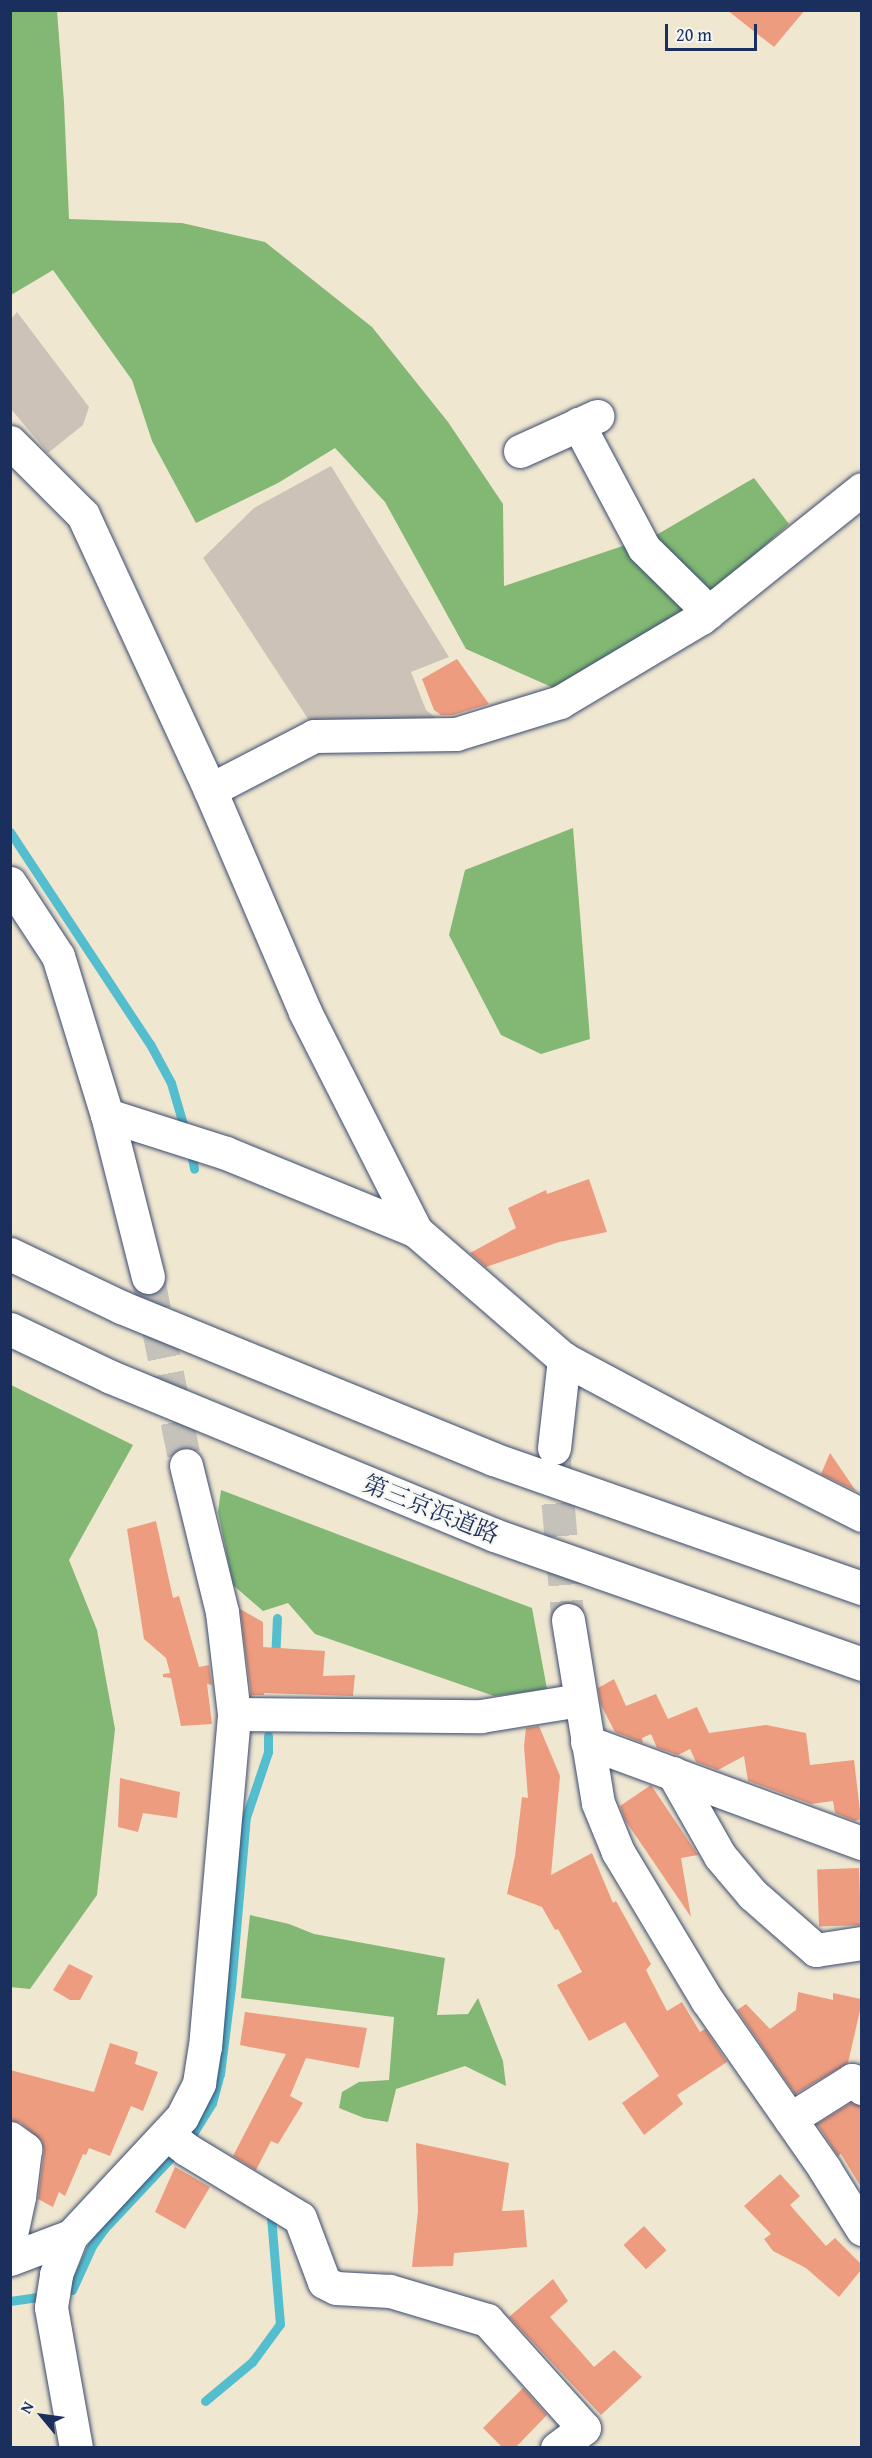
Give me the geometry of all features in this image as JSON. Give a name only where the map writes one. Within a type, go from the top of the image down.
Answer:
[{"type":"main road","points":[[520,451],[588,420],[644,548],[710,612]]},
{"type":"main road","points":[[10,442],[83,516],[210,790],[305,1012],[416,1231]]},
{"type":"main road","points":[[210,790],[314,736],[456,734],[560,702],[710,612],[861,489]]},
{"type":"main road","points":[[10,883],[58,956],[107,1115],[148,1277]]},
{"type":"main road","points":[[107,1115],[226,1153],[416,1231],[564,1359],[861,1515]]},
{"type":"main road","points":[[10,1254],[121,1307],[493,1459],[861,1588]]},
{"type":"main road","name":"第三京浜道路","points":[[10,1329],[111,1377],[494,1535],[861,1664]]},
{"type":"main road","points":[[554,1448],[564,1359]]},
{"type":"main road","points":[[10,2259],[71,2236],[176,2141],[182,2117],[199,2083],[205,2047],[234,1714],[222,1612],[186,1464]]},
{"type":"main road","points":[[568,1620],[598,1803],[618,1852],[707,2000],[790,2119],[861,2229]]},
{"type":"main road","points":[[234,1714],[481,1716],[580,1700]]},
{"type":"main road","points":[[587,1742],[861,1843]]},
{"type":"main road","points":[[673,1773],[720,1856],[752,1894],[816,1950],[861,1943]]},
{"type":"main road","points":[[790,2119],[852,2080],[861,2088]]},
{"type":"main road","points":[[10,2139],[24,2150],[19,2197],[10,2239]]},
{"type":"main road","points":[[176,2141],[300,2218],[324,2282],[336,2288],[390,2291],[487,2320],[584,2428],[557,2448]]},
{"type":"main road","points":[[71,2236],[56,2274],[51,2307],[76,2448]]},
{"type":"shaded area","points":[[17,312],[89,407],[83,425],[48,453],[11,409],[11,319]]},
{"type":"shaded area","points":[[331,466],[449,657],[411,672],[426,710],[441,722],[310,722],[203,558],[254,508]]},
{"type":"green space","points":[[11,11],[57,11],[69,219],[182,223],[265,242],[372,327],[448,422],[503,504],[504,586],[658,534],[754,478],[789,524],[714,591],[556,689],[466,649],[385,502],[335,448],[278,483],[196,523],[152,441],[132,380],[53,270],[11,295]]},
{"type":"green space","points":[[573,828],[590,1039],[541,1054],[501,1035],[449,935],[465,870]]},
{"type":"green space","points":[[11,1385],[133,1445],[69,1560],[97,1630],[115,1729],[97,1895],[30,1989],[10,1987]]},
{"type":"green space","points":[[221,1490],[532,1608],[547,1689],[494,1696],[315,1634],[288,1603],[263,1611],[233,1585],[218,1512]]},
{"type":"green space","points":[[250,1915],[289,1924],[314,1934],[445,1958],[437,2015],[468,2014],[478,1998],[503,2061],[506,2086],[465,2066],[396,2089],[388,2122],[364,2118],[339,2108],[342,2092],[359,2082],[389,2080],[394,2017],[241,1998]]},
{"type":"building","points":[[727,10],[805,10],[774,47]]},
{"type":"building","points":[[457,659],[489,704],[453,715],[441,715],[434,710],[422,679]]},
{"type":"building","points":[[589,1179],[607,1232],[559,1242],[486,1267],[470,1253],[516,1228],[508,1208],[546,1190],[547,1194]]},
{"type":"building","points":[[830,1453],[856,1491],[821,1474]]},
{"type":"building","points":[[156,1521],[173,1598],[179,1596],[199,1667],[209,1665],[212,1685],[207,1684],[212,1724],[181,1726],[171,1678],[163,1677],[163,1674],[170,1673],[166,1658],[144,1639],[127,1529]]},
{"type":"building","points":[[240,1609],[263,1622],[263,1647],[325,1651],[323,1676],[355,1675],[353,1696],[264,1693],[264,1695],[251,1695]]},
{"type":"building","points":[[614,1679],[626,1706],[656,1694],[668,1719],[697,1707],[709,1733],[766,1725],[806,1733],[810,1765],[854,1760],[861,1819],[855,1821],[835,1813],[833,1801],[811,1804],[748,1781],[744,1756],[718,1770],[696,1762],[690,1749],[678,1755],[657,1748],[651,1734],[642,1738],[643,1743],[615,1732],[601,1705],[598,1688]]},
{"type":"building","points":[[539,1726],[560,1776],[551,1875],[592,1853],[613,1903],[616,1901],[651,1964],[646,1970],[667,2011],[682,2002],[700,2032],[705,2029],[727,2062],[677,2095],[683,2104],[644,2135],[622,2103],[659,2076],[625,2022],[589,2041],[557,1985],[582,1972],[558,1929],[555,1930],[542,1907],[507,1894],[515,1856],[522,1797],[528,1798],[524,1746],[526,1728]]},
{"type":"building","points":[[120,1778],[180,1792],[177,1818],[143,1813],[138,1832],[118,1827]]},
{"type":"building","points":[[651,1785],[698,1855],[681,1858],[691,1917],[625,1820],[620,1806]]},
{"type":"building","points":[[859,1868],[861,1925],[819,1926],[817,1869]]},
{"type":"building","points":[[69,1964],[93,1976],[80,2000],[70,2000],[53,1990]]},
{"type":"building","points":[[798,1992],[833,2000],[833,1993],[861,1999],[861,2006],[848,2063],[795,2094],[737,2010],[746,2004],[770,2029],[796,2010]]},
{"type":"building","points":[[245,2012],[367,2028],[359,2068],[306,2058],[290,2096],[303,2103],[278,2144],[271,2141],[256,2170],[233,2156],[286,2054],[240,2045]]},
{"type":"building","points":[[110,2043],[138,2052],[135,2064],[158,2072],[143,2111],[131,2106],[110,2156],[89,2148],[86,2155],[83,2154],[65,2196],[59,2192],[53,2207],[38,2199],[44,2151],[42,2141],[21,2123],[10,2120],[10,2070],[94,2092]]},
{"type":"building","points":[[851,2103],[861,2106],[861,2187],[841,2154],[838,2156],[817,2124]]},
{"type":"building","points":[[416,2143],[509,2163],[502,2211],[524,2210],[527,2247],[454,2253],[453,2266],[412,2267],[418,2211]]},
{"type":"building","points":[[175,2167],[210,2187],[185,2229],[155,2212]]},
{"type":"building","points":[[780,2174],[800,2196],[790,2205],[826,2246],[835,2238],[861,2264],[861,2270],[839,2297],[806,2268],[773,2251],[764,2239],[771,2234],[744,2206]]},
{"type":"building","points":[[644,2226],[667,2250],[646,2269],[624,2245]]},
{"type":"building","points":[[553,2279],[568,2301],[550,2317],[594,2367],[614,2350],[642,2377],[601,2415],[509,2317]]},
{"type":"building","points":[[523,2388],[547,2415],[515,2448],[503,2448],[483,2428]]},
{"type":"waterway","points":[[10,832],[150,1044],[171,1083],[183,1124]]},
{"type":"waterway","points":[[191,1153],[194,1169]]},
{"type":"waterway","points":[[275,1660],[277,1618]]},
{"type":"waterway","points":[[72,2290],[92,2246],[104,2229],[192,2135],[212,2103],[220,2074],[231,1987],[246,1817],[268,1752],[268,1736]]},
{"type":"waterway","points":[[205,2401],[252,2362],[280,2324],[271,2217]]},
{"type":"waterway","points":[[10,2301],[40,2297]]},
{"type":"tunnel","points":[[148,1277],[186,1465]]},
{"type":"tunnel","points":[[554,1454],[568,1620]]}]
